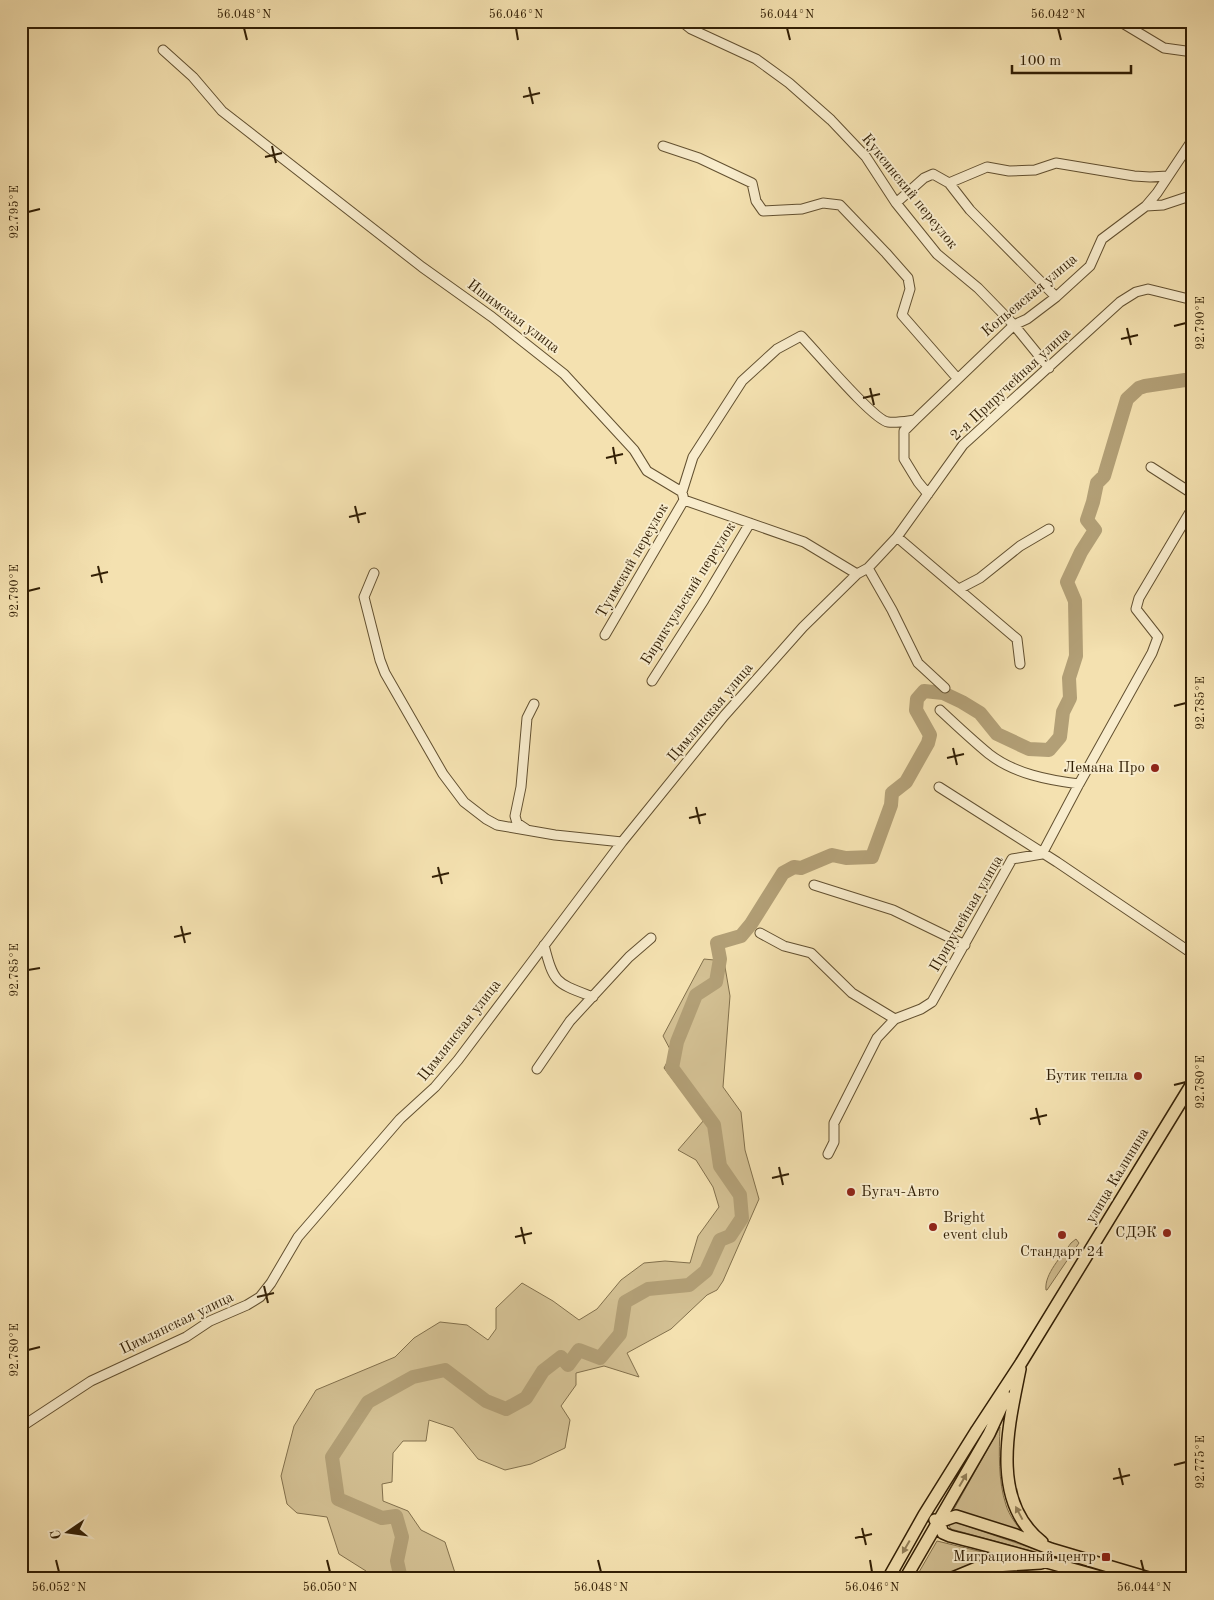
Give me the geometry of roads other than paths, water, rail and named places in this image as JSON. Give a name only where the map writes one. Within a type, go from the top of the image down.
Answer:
[{"type":"main road","name":"улица Калинина","points":[[888,1579],[924,1515],[977,1430],[1022,1363],[1193,1082]]},
{"type":"main road","name":"улица Калинина","points":[[905,1579],[989,1434],[1022,1363]]},
{"type":"main road","points":[[1022,1363],[1007,1449],[1010,1491],[1012,1500],[1023,1522],[1034,1536],[1051,1549]]},
{"type":"main road","points":[[924,1515],[939,1522],[956,1516],[1016,1535],[1051,1549],[1152,1579]]},
{"type":"main road","points":[[939,1522],[943,1533],[950,1536],[1030,1556],[1047,1563],[1107,1579]]},
{"type":"main road","points":[[950,1579],[979,1567],[1047,1563]]},
{"type":"street","name":"Куксинский переулок","points":[[681,21],[691,29],[756,59],[789,83],[831,120],[866,157],[896,203],[937,254],[978,288],[1014,325],[1049,368]]},
{"type":"street","points":[[1120,21],[1164,48],[1193,52]]},
{"type":"street","name":"Ишимская улица","points":[[163,50],[193,77],[222,111],[422,267],[492,317],[564,374],[634,450],[647,471],[683,496],[804,542],[857,574]]},
{"type":"street","points":[[1146,206],[1157,194],[1193,140]]},
{"type":"street","points":[[663,146],[699,158],[752,183],[756,201],[764,211],[802,209],[823,203],[840,205],[908,278],[910,289],[902,315],[957,378]]},
{"type":"street","points":[[949,182],[987,167],[1009,170],[1035,170],[1056,163],[1134,176],[1168,176]]},
{"type":"street","points":[[896,203],[924,178],[933,174],[949,182],[970,210],[1056,297]]},
{"type":"street","name":"Копьевская улица","points":[[928,494],[904,459],[904,431],[1014,325],[1027,319],[1056,297],[1090,266],[1102,239],[1146,206],[1163,205],[1193,195]]},
{"type":"street","name":"2-я Приручейная улица","points":[[857,574],[868,568],[897,538],[963,445],[1120,302],[1136,292],[1148,289],[1193,300]]},
{"type":"street","name":"Туимский переулок","points":[[605,636],[683,496],[693,457],[742,381],[777,349],[801,336],[866,406],[880,418],[887,422],[915,420]]},
{"type":"street","points":[[1151,467],[1193,494]]},
{"type":"street","points":[[1042,854],[1152,653],[1158,638],[1136,609],[1138,598],[1193,507]]},
{"type":"street","name":"Бирикчульский переулок","points":[[652,681],[750,523]]},
{"type":"street","points":[[959,589],[980,578],[1020,546],[1049,529]]},
{"type":"street","points":[[897,538],[1017,639],[1020,664]]},
{"type":"street","points":[[868,568],[892,610],[918,663],[945,688]]},
{"type":"street","points":[[374,573],[364,597],[386,677],[443,774],[464,802],[486,819],[497,824],[555,835],[622,842]]},
{"type":"street","name":"Цимлянская улица","points":[[21,1427],[91,1381],[186,1337],[210,1321],[247,1305],[260,1296],[298,1237],[400,1119],[441,1080],[622,842],[724,716],[803,627],[857,574]]},
{"type":"street","points":[[529,831],[518,823],[515,816],[522,787],[528,718],[534,704]]},
{"type":"street","points":[[940,710],[990,755],[1021,771],[1048,780],[1079,784]]},
{"type":"street","points":[[939,787],[1193,954]]},
{"type":"street","name":"Приручейная улица","points":[[828,1154],[834,1142],[834,1124],[877,1038],[895,1019],[921,1009],[932,1002],[1012,859],[1042,854]]},
{"type":"street","points":[[814,885],[893,910],[965,945]]},
{"type":"street","points":[[760,933],[784,946],[811,953],[852,992],[895,1019]]},
{"type":"street","points":[[537,1069],[570,1021],[593,998],[629,956],[651,938]]},
{"type":"street","points":[[544,945],[553,976],[559,983],[593,998]]},
{"type":"waterway","points":[[401,1579],[397,1561],[402,1537],[396,1516],[382,1518],[338,1499],[332,1457],[368,1402],[413,1377],[445,1370],[486,1401],[506,1409],[526,1398],[543,1371],[561,1357],[568,1365],[579,1350],[600,1358],[620,1334],[625,1302],[648,1289],[689,1285],[706,1271],[720,1240],[730,1236],[742,1218],[740,1195],[720,1166],[714,1125],[672,1068],[677,1042],[696,995],[716,982],[720,959],[717,943],[741,936],[751,924],[783,873],[794,867],[801,868],[832,855],[846,858],[872,857],[891,805],[892,793],[906,782],[928,743],[930,735],[916,710],[917,699],[924,691],[943,693],[962,702],[980,713],[997,734],[1029,749],[1049,750],[1060,737],[1063,712],[1070,698],[1069,678],[1076,656],[1075,601],[1067,582],[1081,552],[1095,530],[1087,520],[1097,483],[1104,476],[1127,399],[1139,388],[1145,386],[1185,380],[1193,383]]},
{"type":"place","name":"Лемана Про","points":[[1155,768]]},
{"type":"place","name":"Бутик тепла","points":[[1138,1076]]},
{"type":"place","name":"Бугач-Авто","points":[[851,1192]]},
{"type":"place","name":"Bright event club","points":[[933,1227]]},
{"type":"place","name":"СДЭК","points":[[1167,1233]]},
{"type":"place","name":"Стандарт 24","points":[[1062,1235]]},
{"type":"place","name":"Миграционный центр","points":[[1106,1557]]}]
